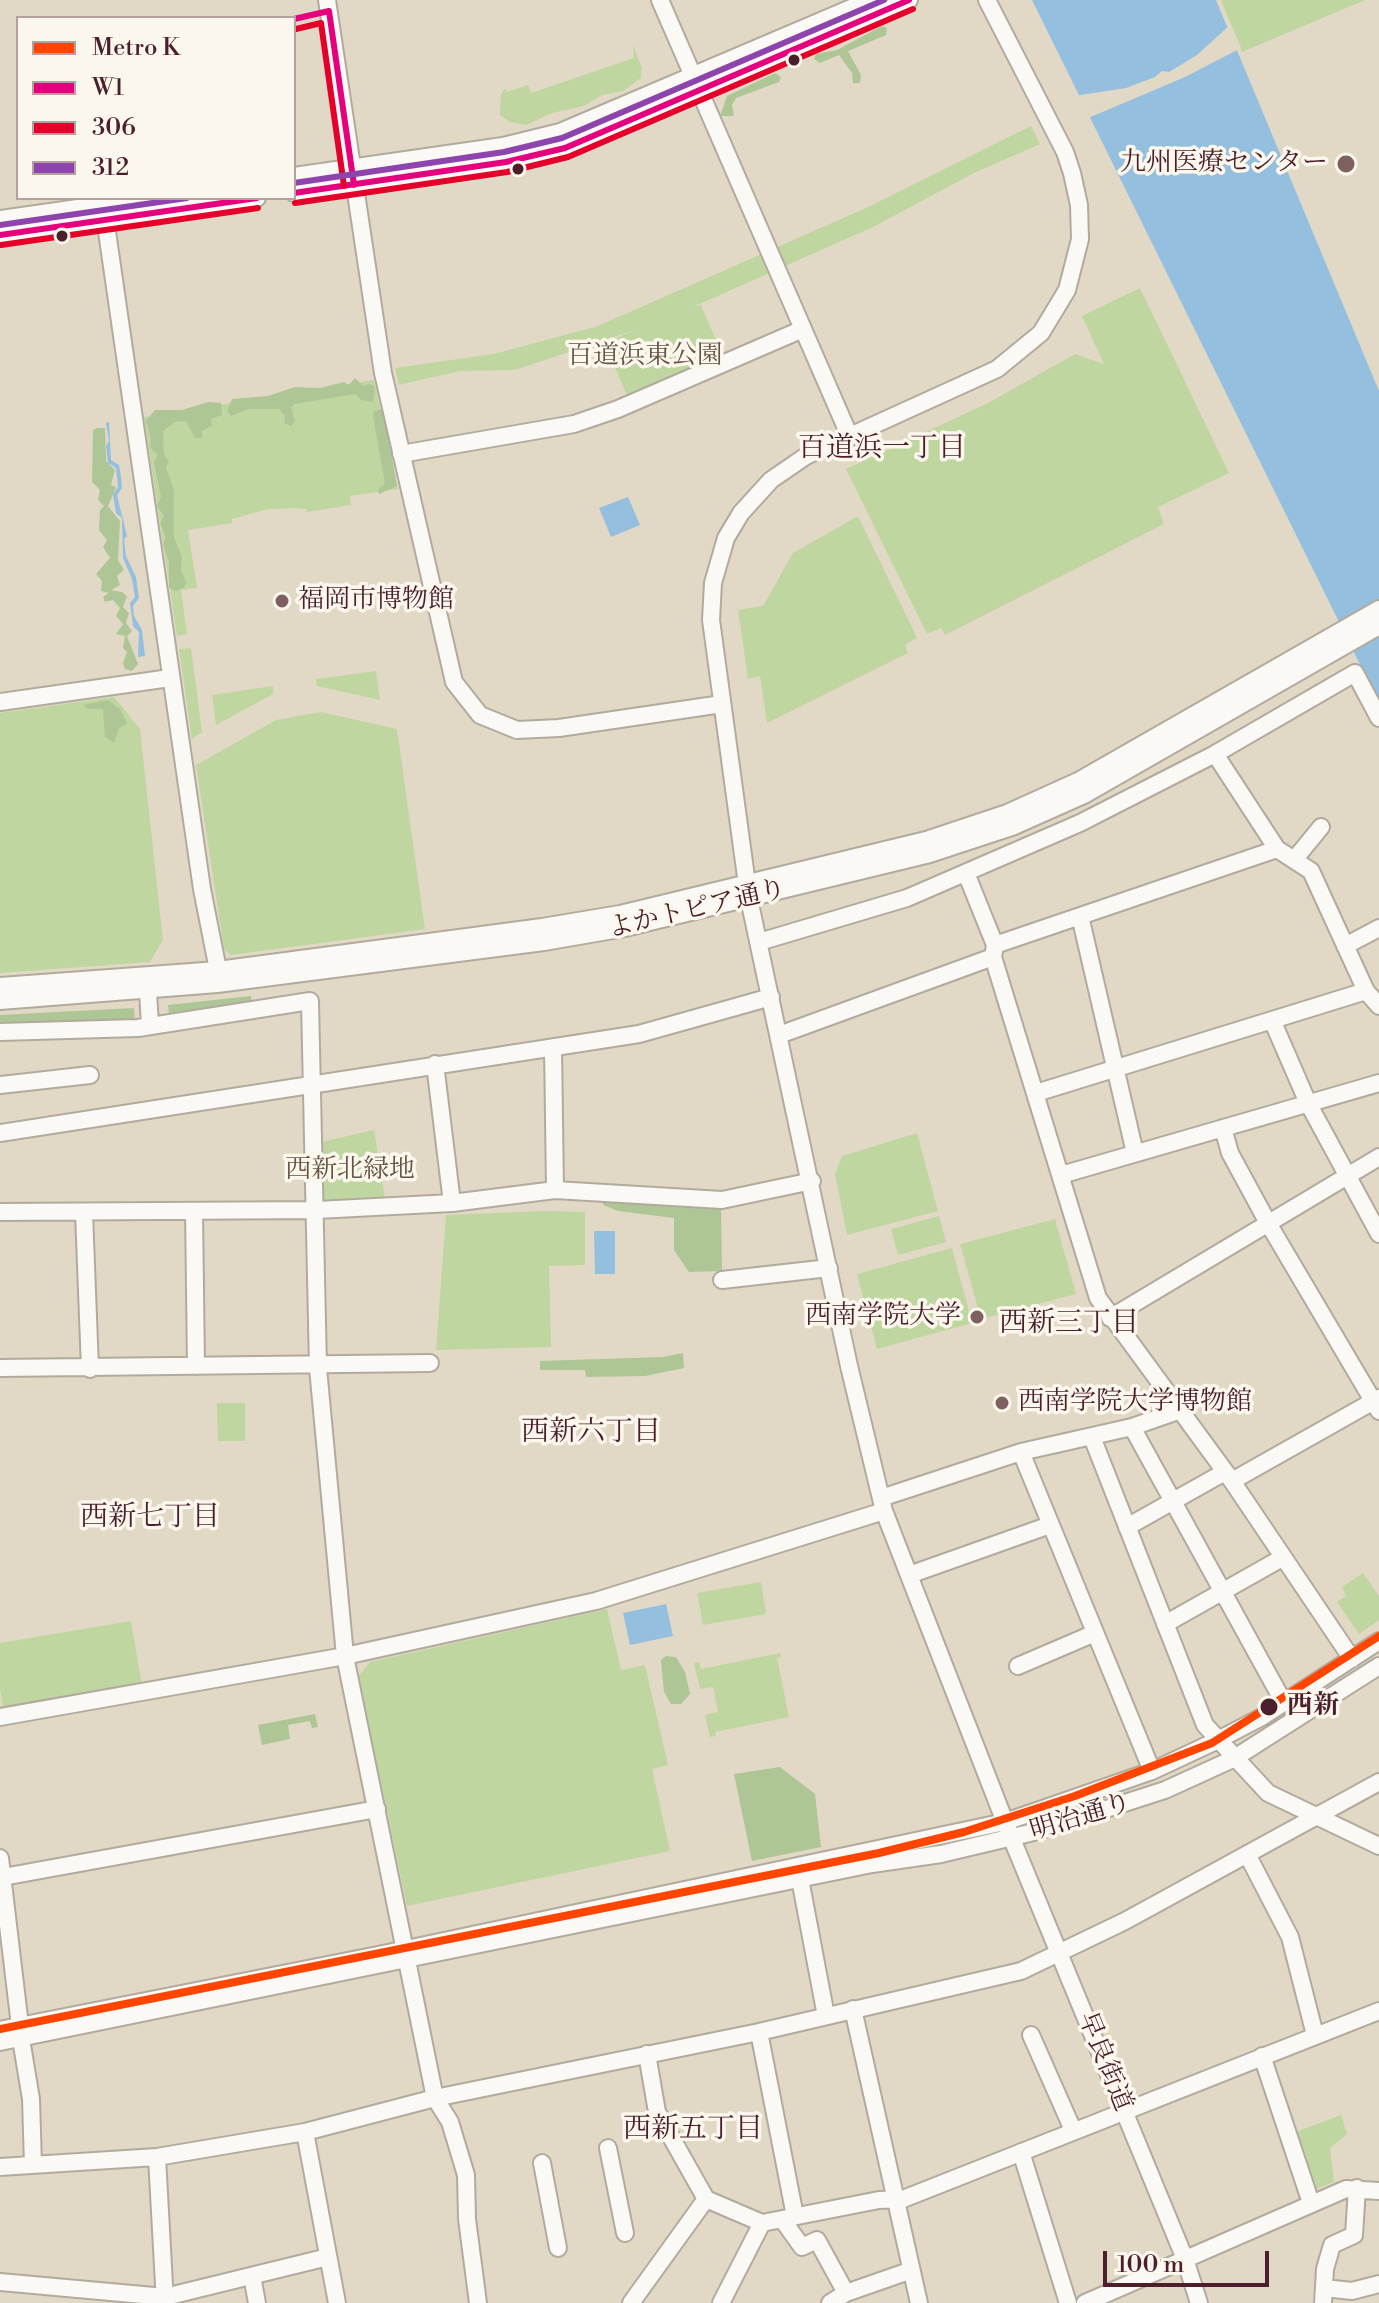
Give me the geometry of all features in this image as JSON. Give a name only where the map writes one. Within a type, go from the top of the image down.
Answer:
[{"type":"street","points":[[327,0],[383,373],[450,673],[460,692],[480,715],[506,728],[534,731],[722,704]]},
{"type":"street","points":[[660,0],[850,437]]},
{"type":"street","points":[[296,193],[555,151],[870,0]]},
{"type":"street","points":[[296,176],[503,146],[551,135],[697,84],[909,0]]},
{"type":"street","name":"早良街道","points":[[987,0],[1065,152],[1072,173],[1080,227],[1074,271],[1051,320],[1021,353],[987,375],[806,456],[771,480],[741,513],[726,538],[715,571],[711,609],[748,891],[882,1504],[1005,1822],[1185,2259],[1199,2303]]},
{"type":"street","points":[[0,235],[105,212],[142,200]]},
{"type":"street","points":[[0,219],[235,200]]},
{"type":"street","points":[[105,212],[115,275],[114,304],[202,889],[218,970]]},
{"type":"street","points":[[401,454],[574,424],[618,409],[803,329]]},
{"type":"street","points":[[1341,639],[1379,609]]},
{"type":"street","points":[[1341,639],[1379,626]]},
{"type":"street","name":"よかトピア通り","points":[[0,986],[218,970],[542,927],[748,891],[973,841],[1084,795],[1228,713],[1341,639]]},
{"type":"street","name":"よかトピア通り","points":[[0,1001],[148,992],[544,942],[625,928],[926,840],[1029,804],[1118,760],[1341,639]]},
{"type":"street","points":[[759,942],[907,898],[1080,823],[1215,754],[1355,673],[1379,718]]},
{"type":"street","points":[[0,702],[170,678]]},
{"type":"street","points":[[1228,713],[1243,738]]},
{"type":"street","points":[[1215,754],[1277,849],[1311,871],[1366,991],[1379,1006]]},
{"type":"street","points":[[1294,860],[1321,827]]},
{"type":"street","points":[[973,841],[981,861],[985,863]]},
{"type":"street","points":[[779,1035],[1080,916],[1277,849]]},
{"type":"street","points":[[966,873],[994,951],[1098,1298],[1227,1477],[1352,1659]]},
{"type":"street","points":[[1080,916],[1135,1153]]},
{"type":"street","points":[[1345,946],[1379,928]]},
{"type":"street","points":[[1036,1093],[1366,991]]},
{"type":"street","points":[[148,992],[150,1025]]},
{"type":"street","points":[[0,1133],[639,1034],[771,997]]},
{"type":"street","points":[[0,1032],[150,1025],[310,1001],[312,1177],[317,1210],[318,1368],[345,1656],[435,2098],[450,2122],[466,2175],[467,2219],[478,2303]]},
{"type":"street","points":[[1272,1020],[1308,1103],[1345,1177],[1379,1234]]},
{"type":"street","points":[[553,1047],[555,1190]]},
{"type":"street","points":[[435,1064],[452,1203]]},
{"type":"street","points":[[0,1085],[90,1075]]},
{"type":"street","points":[[1061,1175],[1379,1083]]},
{"type":"street","points":[[1127,1527],[1377,1403],[1268,1223],[1230,1153],[1223,1128]]},
{"type":"street","points":[[1110,1318],[1379,1157]]},
{"type":"street","points":[[0,1212],[317,1210],[452,1203],[555,1190],[722,1200],[812,1181]]},
{"type":"street","points":[[194,1211],[196,1366]]},
{"type":"street","points":[[84,1213],[90,1369]]},
{"type":"street","points":[[722,1280],[829,1268]]},
{"type":"street","points":[[0,1368],[318,1368],[430,1363]]},
{"type":"street","points":[[0,1717],[345,1656],[596,1601],[882,1504],[1021,1452],[1132,1427],[1178,1411]]},
{"type":"street","points":[[1132,1427],[1284,1703]]},
{"type":"street","points":[[1092,1437],[1205,1725],[1216,1741],[1268,1793],[1379,1846]]},
{"type":"street","points":[[1021,1452],[1152,1771]]},
{"type":"street","points":[[909,1575],[1050,1525]]},
{"type":"street","points":[[1165,1624],[1282,1558]]},
{"type":"street","points":[[1018,1666],[1095,1633]]},
{"type":"street","name":"明治通り","points":[[406,1954],[1005,1822],[1152,1771],[1216,1741],[1284,1703],[1379,1641]]},
{"type":"street","name":"明治通り","points":[[0,2042],[21,2032],[406,1954],[1013,1838],[1139,1800],[1233,1759],[1379,1666]]},
{"type":"street","points":[[0,2167],[157,2157],[305,2132],[435,2098],[759,2032],[1021,1971],[1059,1954],[1303,1822],[1318,1818],[1379,1782]]},
{"type":"street","points":[[3,1877],[377,1809]]},
{"type":"street","points":[[1247,1854],[1290,1937],[1315,2035]]},
{"type":"street","points":[[0,1858],[31,2099],[33,2165]]},
{"type":"street","points":[[800,1879],[826,2016]]},
{"type":"street","points":[[853,2009],[909,2271],[919,2303]]},
{"type":"street","points":[[647,2054],[657,2112],[706,2199],[762,2223],[895,2200],[1379,2012]]},
{"type":"street","name":"明治通り","points":[[0,2030],[21,2032]]},
{"type":"street","points":[[759,2032],[789,2217],[802,2247],[817,2240],[846,2293]]},
{"type":"street","points":[[1031,2035],[1073,2130]]},
{"type":"street","points":[[1262,2056],[1311,2203]]},
{"type":"street","points":[[305,2132],[337,2303]]},
{"type":"street","points":[[608,2148],[625,2233]]},
{"type":"street","points":[[1021,2152],[1068,2303]]},
{"type":"street","points":[[157,2157],[165,2300]]},
{"type":"street","points":[[542,2163],[558,2248]]},
{"type":"street","points":[[1357,2188],[1354,2235],[1332,2245],[1323,2295],[1379,2284]]},
{"type":"street","points":[[1085,2303],[1346,2189],[1379,2191]]},
{"type":"street","points":[[631,2303],[706,2199]]},
{"type":"street","points":[[721,2303],[762,2223]]},
{"type":"street","points":[[0,2282],[165,2300],[328,2257]]},
{"type":"street","points":[[830,2303],[846,2293],[909,2271]]},
{"type":"street","points":[[252,2276],[257,2303]]},
{"type":"green space","points":[[1221,0],[1365,0],[1242,52]]},
{"type":"green space","points":[[882,26],[887,28],[886,35],[848,51],[861,75],[860,83],[853,83],[852,73],[839,55],[820,63],[814,59],[816,54],[837,50]]},
{"type":"green space","points":[[633,45],[642,68],[641,78],[623,91],[602,95],[584,106],[552,113],[526,125],[510,122],[500,115],[501,94],[505,88],[507,92],[528,85],[531,93],[634,58]]},
{"type":"green space","points":[[775,73],[781,77],[779,82],[736,98],[732,105],[734,116],[720,116],[727,96]]},
{"type":"green space","name":"百道浜東公園","points":[[1031,126],[1040,144],[974,173],[873,227],[693,307],[701,305],[722,354],[627,395],[604,343],[635,330],[515,370],[460,371],[399,385],[395,368],[494,354],[598,326],[866,208]]},
{"type":"green space","points":[[1140,288],[1229,473],[1158,507],[1164,524],[945,635],[941,628],[927,634],[846,469],[986,404],[1075,354],[1104,364],[1082,316]]},
{"type":"green space","points":[[355,378],[363,386],[370,384],[375,387],[373,402],[361,400],[355,394],[295,404],[291,407],[295,422],[291,426],[284,423],[285,416],[279,409],[248,409],[231,416],[227,412],[232,399],[268,396],[295,387],[320,388],[344,382],[349,385]]},
{"type":"green space","points":[[374,380],[398,489],[350,496],[351,505],[307,512],[306,509],[296,508],[268,509],[232,519],[232,523],[188,530],[197,588],[181,590],[187,634],[177,636],[144,417]]},
{"type":"green space","points":[[208,402],[221,403],[222,415],[211,419],[212,426],[202,431],[202,438],[195,438],[186,421],[175,422],[163,431],[164,454],[169,461],[166,468],[174,491],[174,537],[182,557],[181,571],[186,582],[184,588],[174,591],[169,587],[169,562],[163,544],[166,538],[160,523],[164,516],[157,506],[161,497],[154,462],[158,455],[150,448],[151,438],[146,421],[155,410],[182,410]]},
{"type":"green space","points":[[383,409],[397,486],[379,494],[378,490],[385,484],[373,416],[374,411]]},
{"type":"green space","points":[[105,428],[106,461],[115,470],[111,485],[116,487],[108,506],[120,521],[118,560],[124,570],[117,576],[120,585],[111,590],[127,596],[123,607],[129,613],[126,623],[132,631],[127,636],[138,664],[132,671],[125,669],[123,663],[127,652],[123,648],[125,636],[116,634],[123,624],[116,616],[120,608],[113,600],[105,602],[103,597],[109,593],[101,591],[102,581],[96,574],[110,558],[103,547],[107,540],[99,530],[100,510],[104,506],[98,500],[100,490],[92,482],[93,430]]},
{"type":"green space","points":[[858,516],[917,638],[905,645],[908,653],[767,723],[760,676],[748,679],[738,610],[763,606],[793,553]]},
{"type":"green space","points":[[191,648],[202,732],[192,739],[179,649]]},
{"type":"green space","points":[[376,671],[380,700],[317,686],[316,679]]},
{"type":"green space","points":[[273,686],[273,694],[216,725],[212,695]]},
{"type":"green space","points":[[114,697],[140,729],[163,940],[150,962],[0,973],[0,713]]},
{"type":"green space","points":[[108,700],[120,709],[127,724],[119,728],[114,743],[105,737],[103,709],[88,709],[83,705]]},
{"type":"green space","points":[[321,712],[397,729],[425,929],[231,955],[224,949],[196,765],[276,720]]},
{"type":"green space","points":[[251,996],[252,1005],[169,1014],[168,1005]]},
{"type":"green space","points":[[134,1008],[135,1022],[0,1027],[0,1015]]},
{"type":"green space","name":"西新北緑地","points":[[374,1130],[385,1199],[323,1205],[317,1143]]},
{"type":"green space","points":[[917,1133],[938,1211],[847,1235],[835,1174],[842,1156]]},
{"type":"green space","points":[[604,1198],[721,1204],[722,1271],[689,1272],[674,1250],[674,1218],[618,1211],[603,1205]]},
{"type":"green space","points":[[585,1212],[585,1265],[549,1266],[551,1347],[436,1350],[446,1215]]},
{"type":"green space","points":[[939,1216],[946,1242],[898,1255],[891,1229]]},
{"type":"green space","points":[[1055,1219],[1076,1294],[981,1319],[960,1244]]},
{"type":"green space","points":[[952,1248],[972,1323],[877,1349],[857,1274]]},
{"type":"green space","points":[[683,1353],[684,1368],[645,1376],[586,1377],[585,1370],[540,1370],[540,1361],[663,1357]]},
{"type":"green space","points":[[217,1403],[245,1403],[245,1441],[218,1441]]},
{"type":"green space","points":[[1363,1573],[1379,1596],[1379,1620],[1359,1634],[1337,1602],[1346,1596],[1342,1587]]},
{"type":"green space","points":[[761,1582],[766,1614],[703,1625],[697,1593]]},
{"type":"green space","points":[[607,1609],[621,1670],[645,1665],[668,1765],[652,1769],[670,1851],[407,1906],[358,1677],[370,1662]]},
{"type":"green space","points":[[131,1621],[142,1686],[4,1713],[0,1689],[0,1643]]},
{"type":"green space","points":[[780,1653],[781,1657],[777,1658],[789,1717],[715,1732],[716,1736],[710,1737],[705,1715],[718,1712],[713,1687],[700,1689],[694,1663],[699,1662],[701,1669]]},
{"type":"green space","points":[[666,1656],[676,1657],[685,1672],[690,1694],[681,1704],[671,1704],[664,1692],[661,1660]]},
{"type":"green space","points":[[315,1714],[318,1727],[312,1728],[310,1721],[288,1725],[290,1739],[262,1745],[258,1725]]},
{"type":"green space","points":[[780,1767],[815,1794],[821,1847],[752,1861],[734,1774]]},
{"type":"green space","points":[[1341,2115],[1347,2134],[1330,2148],[1334,2182],[1313,2190],[1293,2133]]},
{"type":"water","points":[[1032,0],[1216,0],[1379,391],[1379,703]]},
{"type":"water","points":[[109,422],[111,460],[119,465],[121,477],[122,488],[117,495],[127,536],[124,539],[126,556],[136,577],[139,598],[133,606],[134,616],[142,630],[145,656],[138,657],[139,632],[133,626],[130,603],[135,597],[132,579],[123,558],[122,518],[116,513],[113,494],[118,487],[116,468],[108,463],[106,423]]},
{"type":"water","points":[[628,497],[640,525],[611,537],[599,508]]},
{"type":"water","points":[[594,1231],[615,1231],[615,1274],[595,1274]]},
{"type":"water","points":[[666,1604],[673,1636],[630,1645],[623,1613]]},
{"type":"pier","points":[[1231,24],[1241,48],[1185,77],[1086,119],[1074,96],[1126,88],[1155,77],[1162,71],[1169,72],[1197,55]]},
{"type":"metro line","name":"K","points":[[0,2029],[879,1853],[964,1832],[1075,1796],[1212,1743],[1379,1636]]},
{"type":"transit line","name":"312","points":[[296,183],[504,152],[562,138],[884,0]]},
{"type":"transit line","name":"W1","points":[[296,193],[506,162],[565,148],[909,0]]},
{"type":"transit line","name":"306","points":[[295,203],[507,172],[568,157],[913,9]]},
{"type":"transit line","name":"W1","points":[[296,19],[329,11],[354,185]]},
{"type":"transit line","name":"306","points":[[296,29],[321,23],[344,186]]},
{"type":"transit line","name":"312","points":[[0,225],[173,200]]},
{"type":"transit line","name":"W1","points":[[0,235],[243,200]]},
{"type":"transit line","name":"306","points":[[1,245],[258,208]]},
{"type":"place","name":"九州医療センター","points":[[1346,164]]},
{"type":"place","name":"福岡市博物館","points":[[282,601]]},
{"type":"place","name":"西南学院大学","points":[[977,1317]]},
{"type":"place","name":"西南学院大学博物館","points":[[1002,1403]]},
{"type":"place","name":"西新","points":[[1269,1707]]},
{"type":"district","name":"百道浜一丁目","points":[[882,449]]},
{"type":"district","name":"西新三丁目","points":[[1069,1324]]},
{"type":"district","name":"西新六丁目","points":[[591,1433]]},
{"type":"district","name":"西新七丁目","points":[[150,1518]]},
{"type":"district","name":"西新五丁目","points":[[693,2130]]}]
